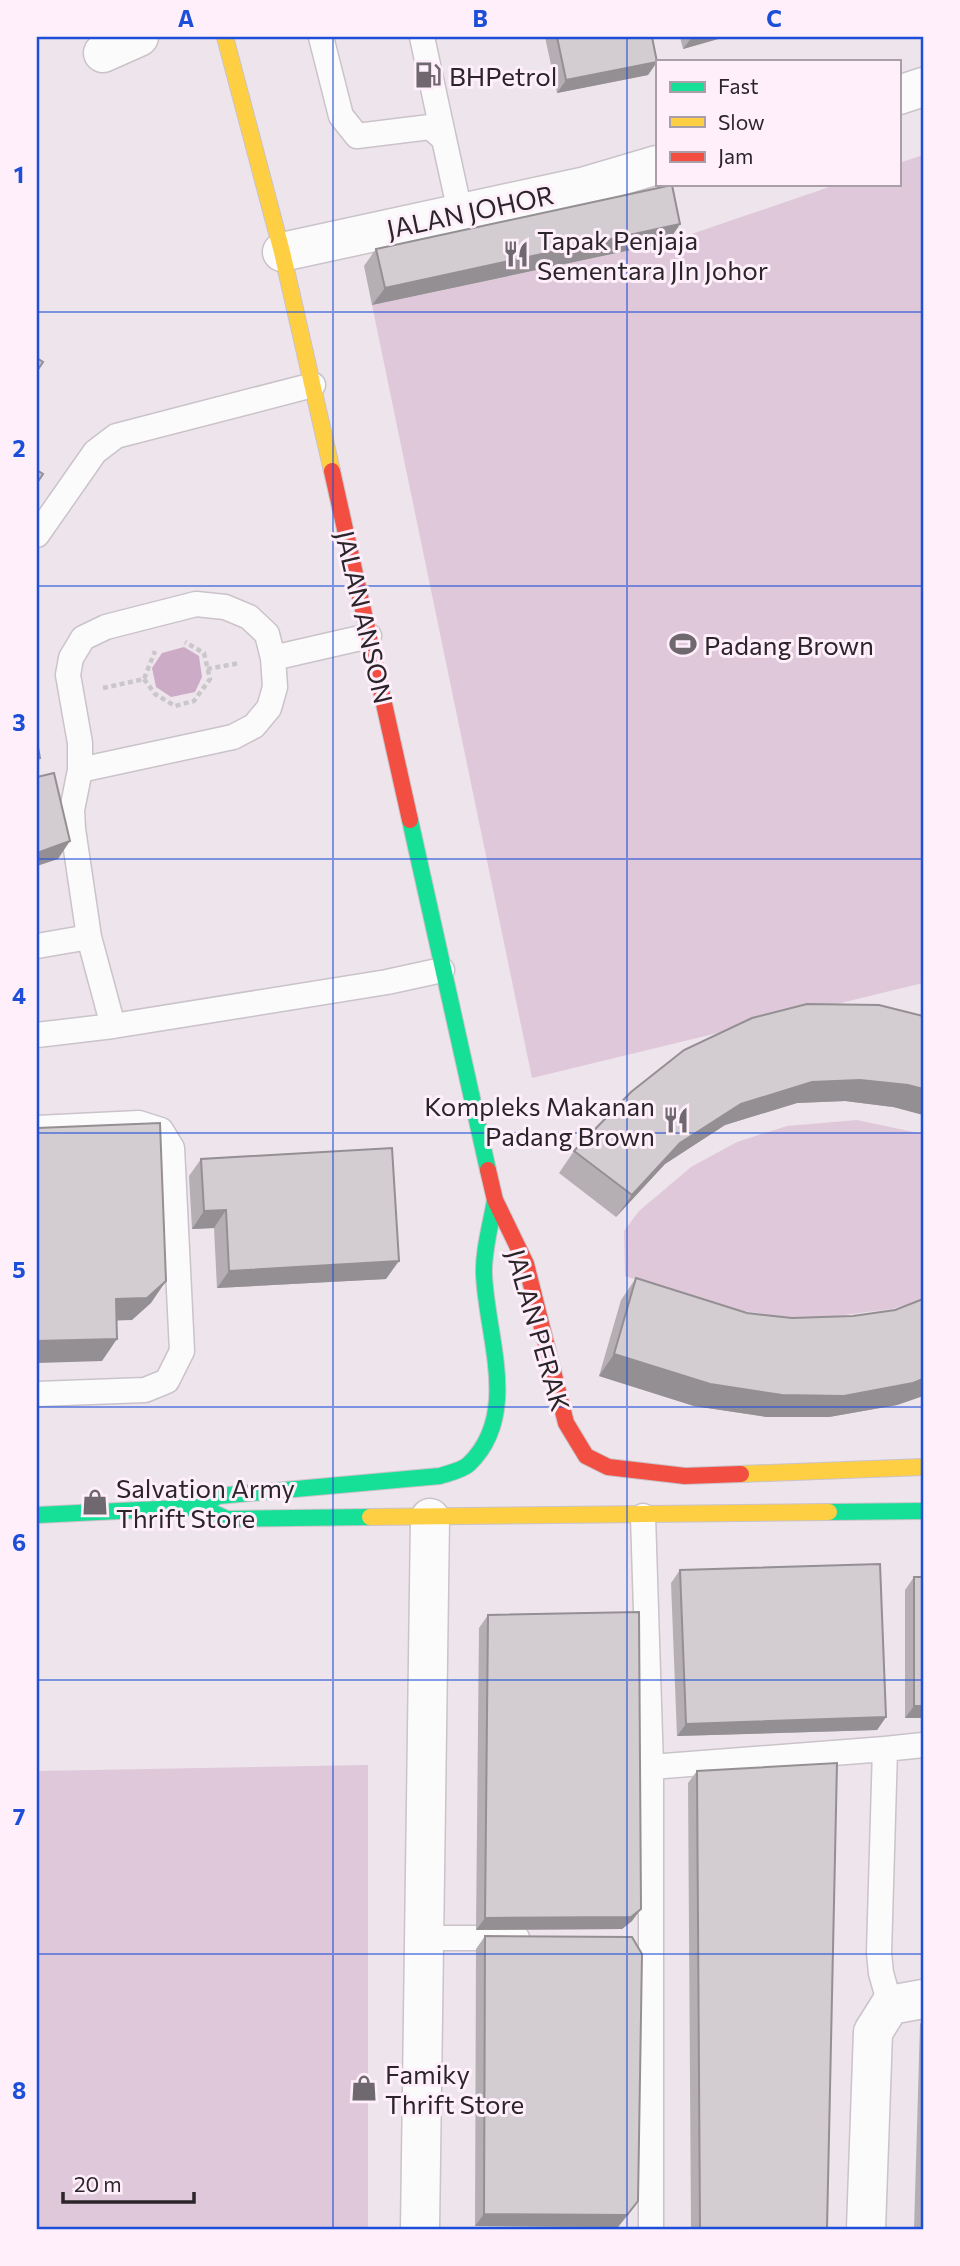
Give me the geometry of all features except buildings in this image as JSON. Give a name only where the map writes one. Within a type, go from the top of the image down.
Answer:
[{"type":"main road","name":"JALAN ANSON","points":[[225,37],[282,252],[313,385],[495,1200]]},
{"type":"main road","name":"JALAN PERAK","points":[[495,1200],[526,1264],[566,1423],[586,1456],[608,1467],[685,1476],[923,1467]]},
{"type":"main road","name":"JALAN PERAK","points":[[201,1507],[218,1496],[440,1476],[468,1466],[491,1435],[498,1387],[484,1273],[495,1200]]},
{"type":"main road","name":"JALAN PERAK","points":[[37,1515],[201,1507],[228,1519],[923,1511]]},
{"type":"street","points":[[103,53],[138,37]]},
{"type":"street","points":[[900,95],[923,87]]},
{"type":"street","name":"JALAN JOHOR","points":[[282,252],[586,186],[656,165]]},
{"type":"street","points":[[420,2229],[430,1518]]},
{"type":"street","points":[[866,2229],[873,2032],[907,2002]]},
{"type":"lane","points":[[321,37],[341,116],[357,136],[430,127],[444,139]]},
{"type":"lane","points":[[422,37],[460,212]]},
{"type":"lane","points":[[37,535],[95,452],[116,436],[313,385]]},
{"type":"lane","points":[[80,770],[233,737],[254,726],[269,708],[275,687],[273,658],[267,634],[249,617],[225,607],[196,604],[106,627],[83,638],[71,658],[68,675],[80,743],[80,770],[72,810],[73,829],[89,937],[113,1026]]},
{"type":"lane","points":[[273,658],[369,636]]},
{"type":"lane","points":[[37,946],[89,937]]},
{"type":"lane","points":[[37,1035],[113,1026],[387,982],[442,970]]},
{"type":"lane","points":[[37,1128],[139,1124],[161,1130],[172,1148],[182,1351],[167,1381],[145,1390],[37,1394]]},
{"type":"lane","points":[[643,1516],[651,1767],[651,2229]]},
{"type":"lane","points":[[651,1767],[923,1745]]},
{"type":"lane","points":[[885,1749],[879,1953],[881,1973],[907,2002]]},
{"type":"lane","points":[[423,1938],[544,1938]]},
{"type":"lane","points":[[625,1938],[651,1938]]},
{"type":"path","points":[[144,679],[155,694],[176,706],[194,701],[210,679],[204,653],[183,640]]},
{"type":"path","points":[[144,679],[156,649],[163,646]]},
{"type":"path","points":[[72,695],[144,679]]},
{"type":"shaded area","name":"Padang Brown","points":[[923,155],[923,983],[532,1078],[372,305],[668,242],[832,186],[900,186],[900,163]]},
{"type":"shaded area","points":[[184,647],[199,656],[202,677],[195,692],[171,697],[156,687],[152,668],[162,653]]},
{"type":"shaded area","points":[[857,1120],[923,1134],[923,1299],[892,1309],[804,1320],[718,1307],[625,1276],[624,1231],[639,1211],[691,1167],[737,1142],[787,1126]]},
{"type":"shaded area","points":[[368,1765],[368,2229],[37,2229],[37,1771]]},
{"type":"traffic: fast","points":[[410,820],[488,1170]]},
{"type":"traffic: fast","points":[[211,1500],[218,1496],[440,1476],[460,1470],[469,1464],[485,1444],[494,1422],[497,1398],[497,1373],[484,1274],[495,1200]]},
{"type":"traffic: fast","points":[[37,1515],[201,1507],[227,1519],[370,1517]]},
{"type":"traffic: fast","points":[[829,1512],[923,1511]]},
{"type":"traffic: slow","points":[[225,37],[282,252],[332,471]]},
{"type":"traffic: slow","points":[[741,1474],[923,1467]]},
{"type":"traffic: slow","points":[[370,1517],[829,1512]]},
{"type":"traffic: jam","points":[[332,471],[410,820]]},
{"type":"traffic: jam","points":[[488,1170],[495,1200],[526,1264],[566,1423],[586,1456],[608,1467],[685,1476],[741,1474]]},
{"type":"place","name":"BHPetrol","points":[[428,75]]},
{"type":"place","name":"Tapak Penjaja Sementara Jln Johor","points":[[516,254]]},
{"type":"place","name":"Padang Brown","points":[[683,644]]},
{"type":"place","name":"Kompleks Makanan Padang Brown","points":[[676,1120]]},
{"type":"place","name":"Salvation Army Thrift Store","points":[[95,1502]]},
{"type":"place","name":"Famiky Thrift Store","points":[[364,2088]]}]
